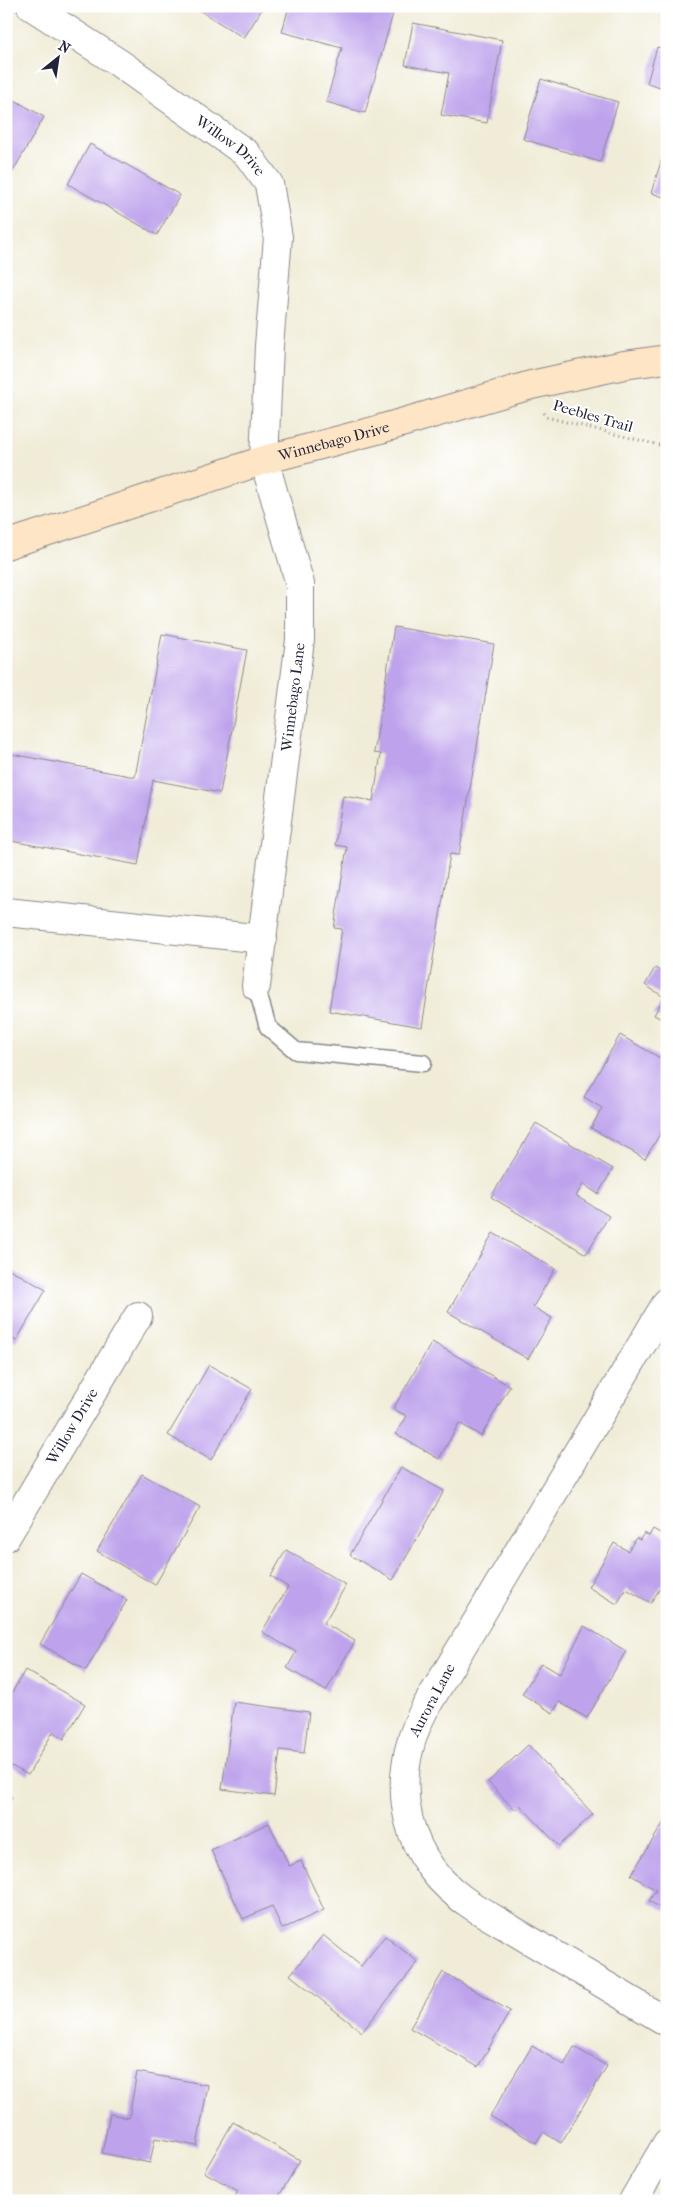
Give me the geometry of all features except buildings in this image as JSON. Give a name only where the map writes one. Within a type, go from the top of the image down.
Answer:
[{"type":"main road","name":"Winnebago Drive","points":[[6,545],[264,460],[377,430],[531,385],[624,365],[667,359]]},
{"type":"street","name":"Willow Drive","points":[[31,6],[119,63],[247,154],[269,184],[278,237],[269,346],[264,460]]},
{"type":"street","name":"Winnebago Lane","points":[[256,986],[300,640],[300,584],[264,460]]},
{"type":"street","points":[[6,912],[263,939]]},
{"type":"street","name":"Aurora Lane","points":[[667,1302],[424,1710],[411,1737],[403,1782],[406,1812],[415,1840],[430,1866],[449,1889],[474,1907],[667,2022]]},
{"type":"street","name":"Willow Drive","points":[[6,1537],[138,1316]]},
{"type":"street","points":[[633,2201],[667,2143]]},
{"type":"lane","points":[[256,986],[268,1027],[296,1051],[423,1063]]},
{"type":"path","name":"Peebles Trail","points":[[531,385],[546,417],[667,447]]}]
